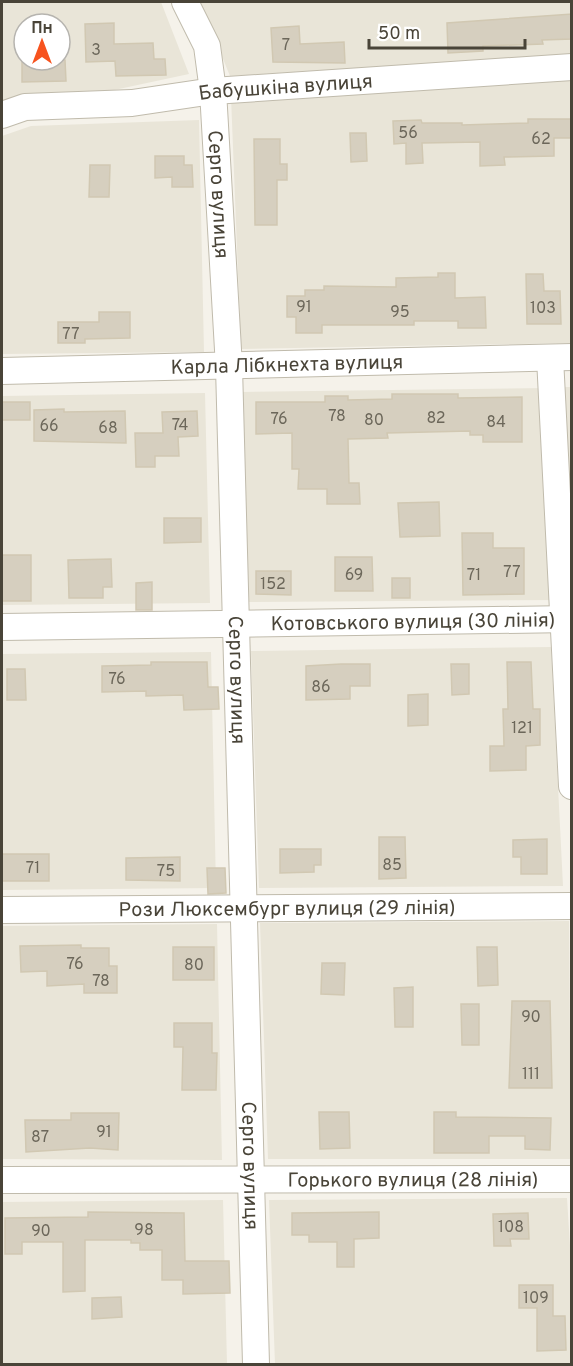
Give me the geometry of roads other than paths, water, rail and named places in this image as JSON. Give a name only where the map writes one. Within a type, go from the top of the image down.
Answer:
[{"type":"street","name":"Серго вулиця","points":[[185,2],[207,46],[213,91],[229,367],[234,624],[245,908],[256,1365]]},
{"type":"street","name":"Бабушкіна вулиця","points":[[2,115],[25,107],[132,103],[213,91],[572,67]]},
{"type":"street","name":"Карла Лібкнехта вулиця","points":[[2,371],[561,357]]},
{"type":"street","points":[[561,357],[572,786]]},
{"type":"street","name":"Котовського вулиця (30 лiнiя)","points":[[2,627],[567,620]]},
{"type":"street","name":"Рози Люксембург вулиця (29 лiнiя)","points":[[2,910],[572,906]]},
{"type":"street","name":"Горького вулиця (28 лiнiя)","points":[[2,1180],[572,1179]]}]
